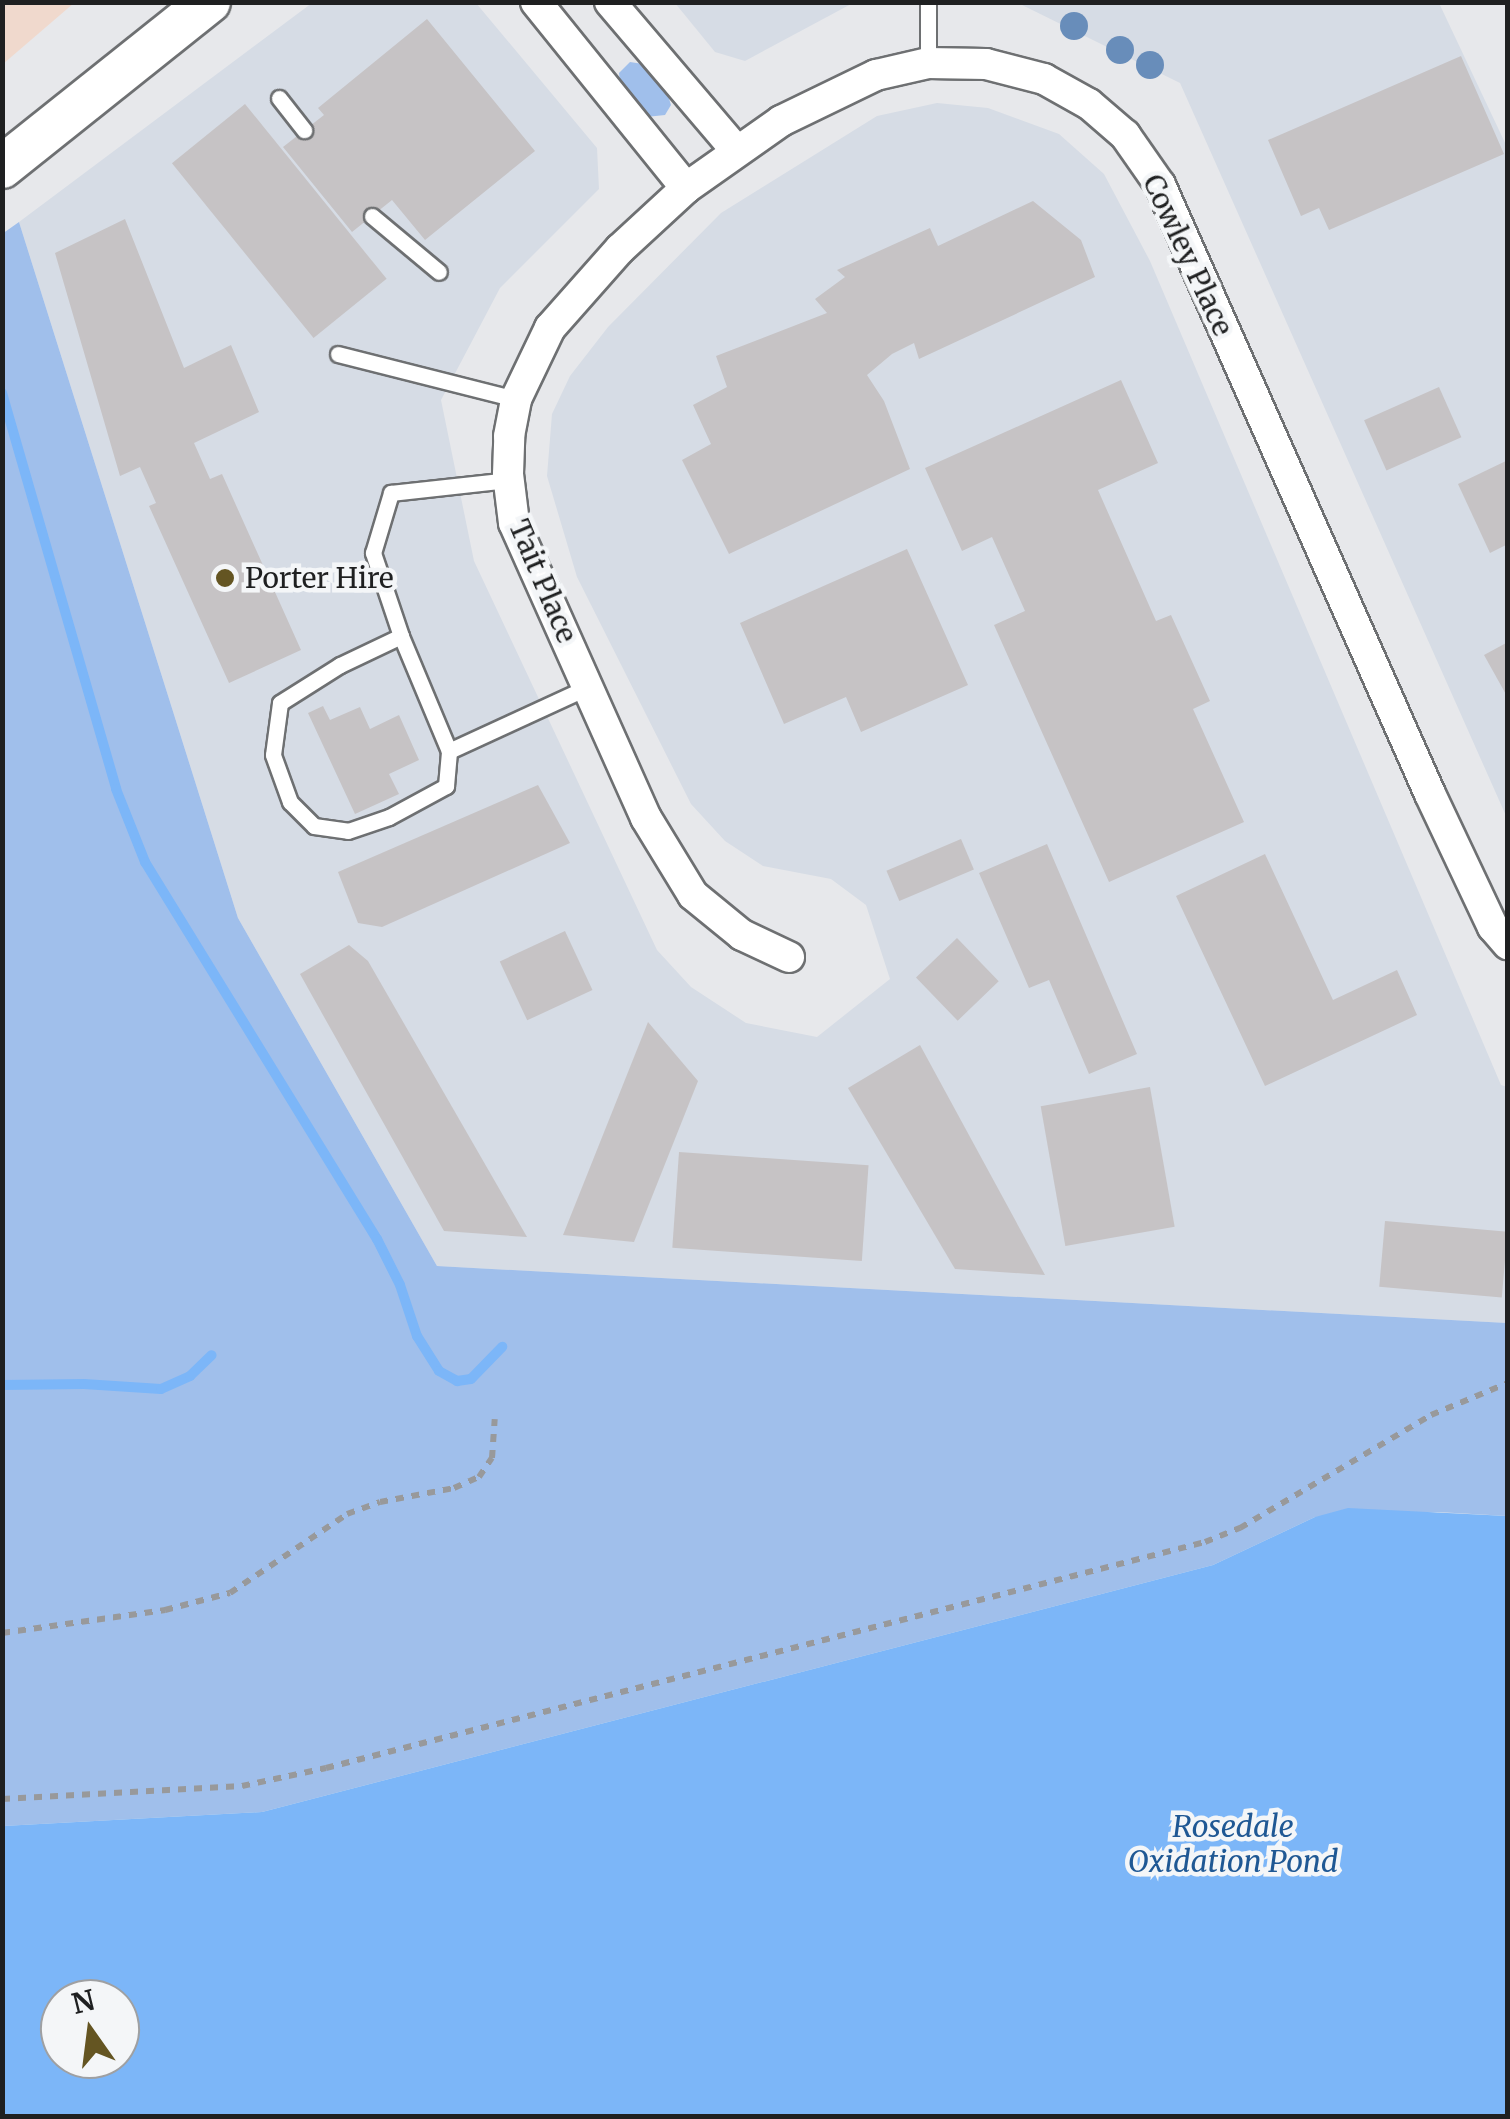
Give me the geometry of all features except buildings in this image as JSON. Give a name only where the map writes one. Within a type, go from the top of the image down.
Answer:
[{"type":"main road","points":[[2,167],[210,2]]},
{"type":"street","points":[[536,2],[686,188]]},
{"type":"street","points":[[610,2],[736,150]]},
{"type":"street","name":"Cowley Place","points":[[686,188],[781,122],[876,75],[928,63],[986,64],[1044,79],[1089,104],[1125,135],[1160,185],[1430,794],[1494,927],[1508,944]]},
{"type":"street","name":"Tait Place","points":[[686,188],[620,248],[550,328],[516,399],[509,436],[508,480],[514,523],[646,818],[693,895],[742,935],[789,957]]},
{"type":"lane","points":[[928,2],[928,63]]},
{"type":"lane","points":[[279,98],[304,130]]},
{"type":"lane","points":[[372,216],[438,272]]},
{"type":"lane","points":[[338,354],[516,399]]},
{"type":"lane","points":[[401,636],[340,665],[280,702],[273,755],[290,802],[314,826],[348,831],[375,822],[446,786],[449,751],[401,636],[373,553],[391,493],[508,480]]},
{"type":"lane","points":[[449,751],[588,687]]},
{"type":"path","points":[[2,1799],[242,1786],[309,1772],[1205,1542],[1240,1528],[1431,1415],[1508,1383]]},
{"type":"path","points":[[2,1633],[164,1610],[230,1593],[346,1514],[380,1502],[454,1488],[480,1477],[492,1458],[495,1419]]},
{"type":"shaded area","points":[[3,2],[74,2],[74,3],[3,64]]},
{"type":"shaded area","points":[[312,3],[476,3],[597,148],[599,189],[500,288],[441,400],[474,561],[657,950],[691,987],[746,1023],[817,1037],[890,979],[866,905],[831,879],[763,866],[725,841],[691,804],[577,577],[547,476],[552,414],[570,376],[608,327],[721,213],[877,116],[937,103],[988,108],[1059,134],[1104,174],[1150,261],[1501,1085],[1507,1087],[1507,1323],[437,1266],[238,918],[19,222]]},
{"type":"shaded area","points":[[675,3],[853,3],[745,61],[715,52]]},
{"type":"shaded area","points":[[1018,3],[1439,3],[1507,147],[1507,818],[1180,83]]},
{"type":"shaded area","points":[[630,62],[643,64],[667,92],[671,105],[665,115],[646,117],[620,82],[619,73]]},
{"type":"shaded area","points":[[19,222],[238,918],[437,1266],[1507,1323],[1508,1516],[1437,1512],[1315,1517],[1213,1565],[262,1812],[3,1826],[2,234]]},
{"type":"water","name":"Rosedale Oxidation Pond","points":[[1348,1508],[1507,1516],[1507,2116],[3,2116],[3,1826],[262,1812],[1213,1565],[1315,1517]]},
{"type":"waterway","points":[[2,393],[116,789],[145,862],[377,1239],[400,1285],[417,1336],[439,1371],[457,1381],[471,1379],[502,1347]]},
{"type":"waterway","points":[[2,1385],[84,1384],[161,1389],[190,1376],[212,1355]]},
{"type":"place","name":"Porter Hire","points":[[225,578]]}]
